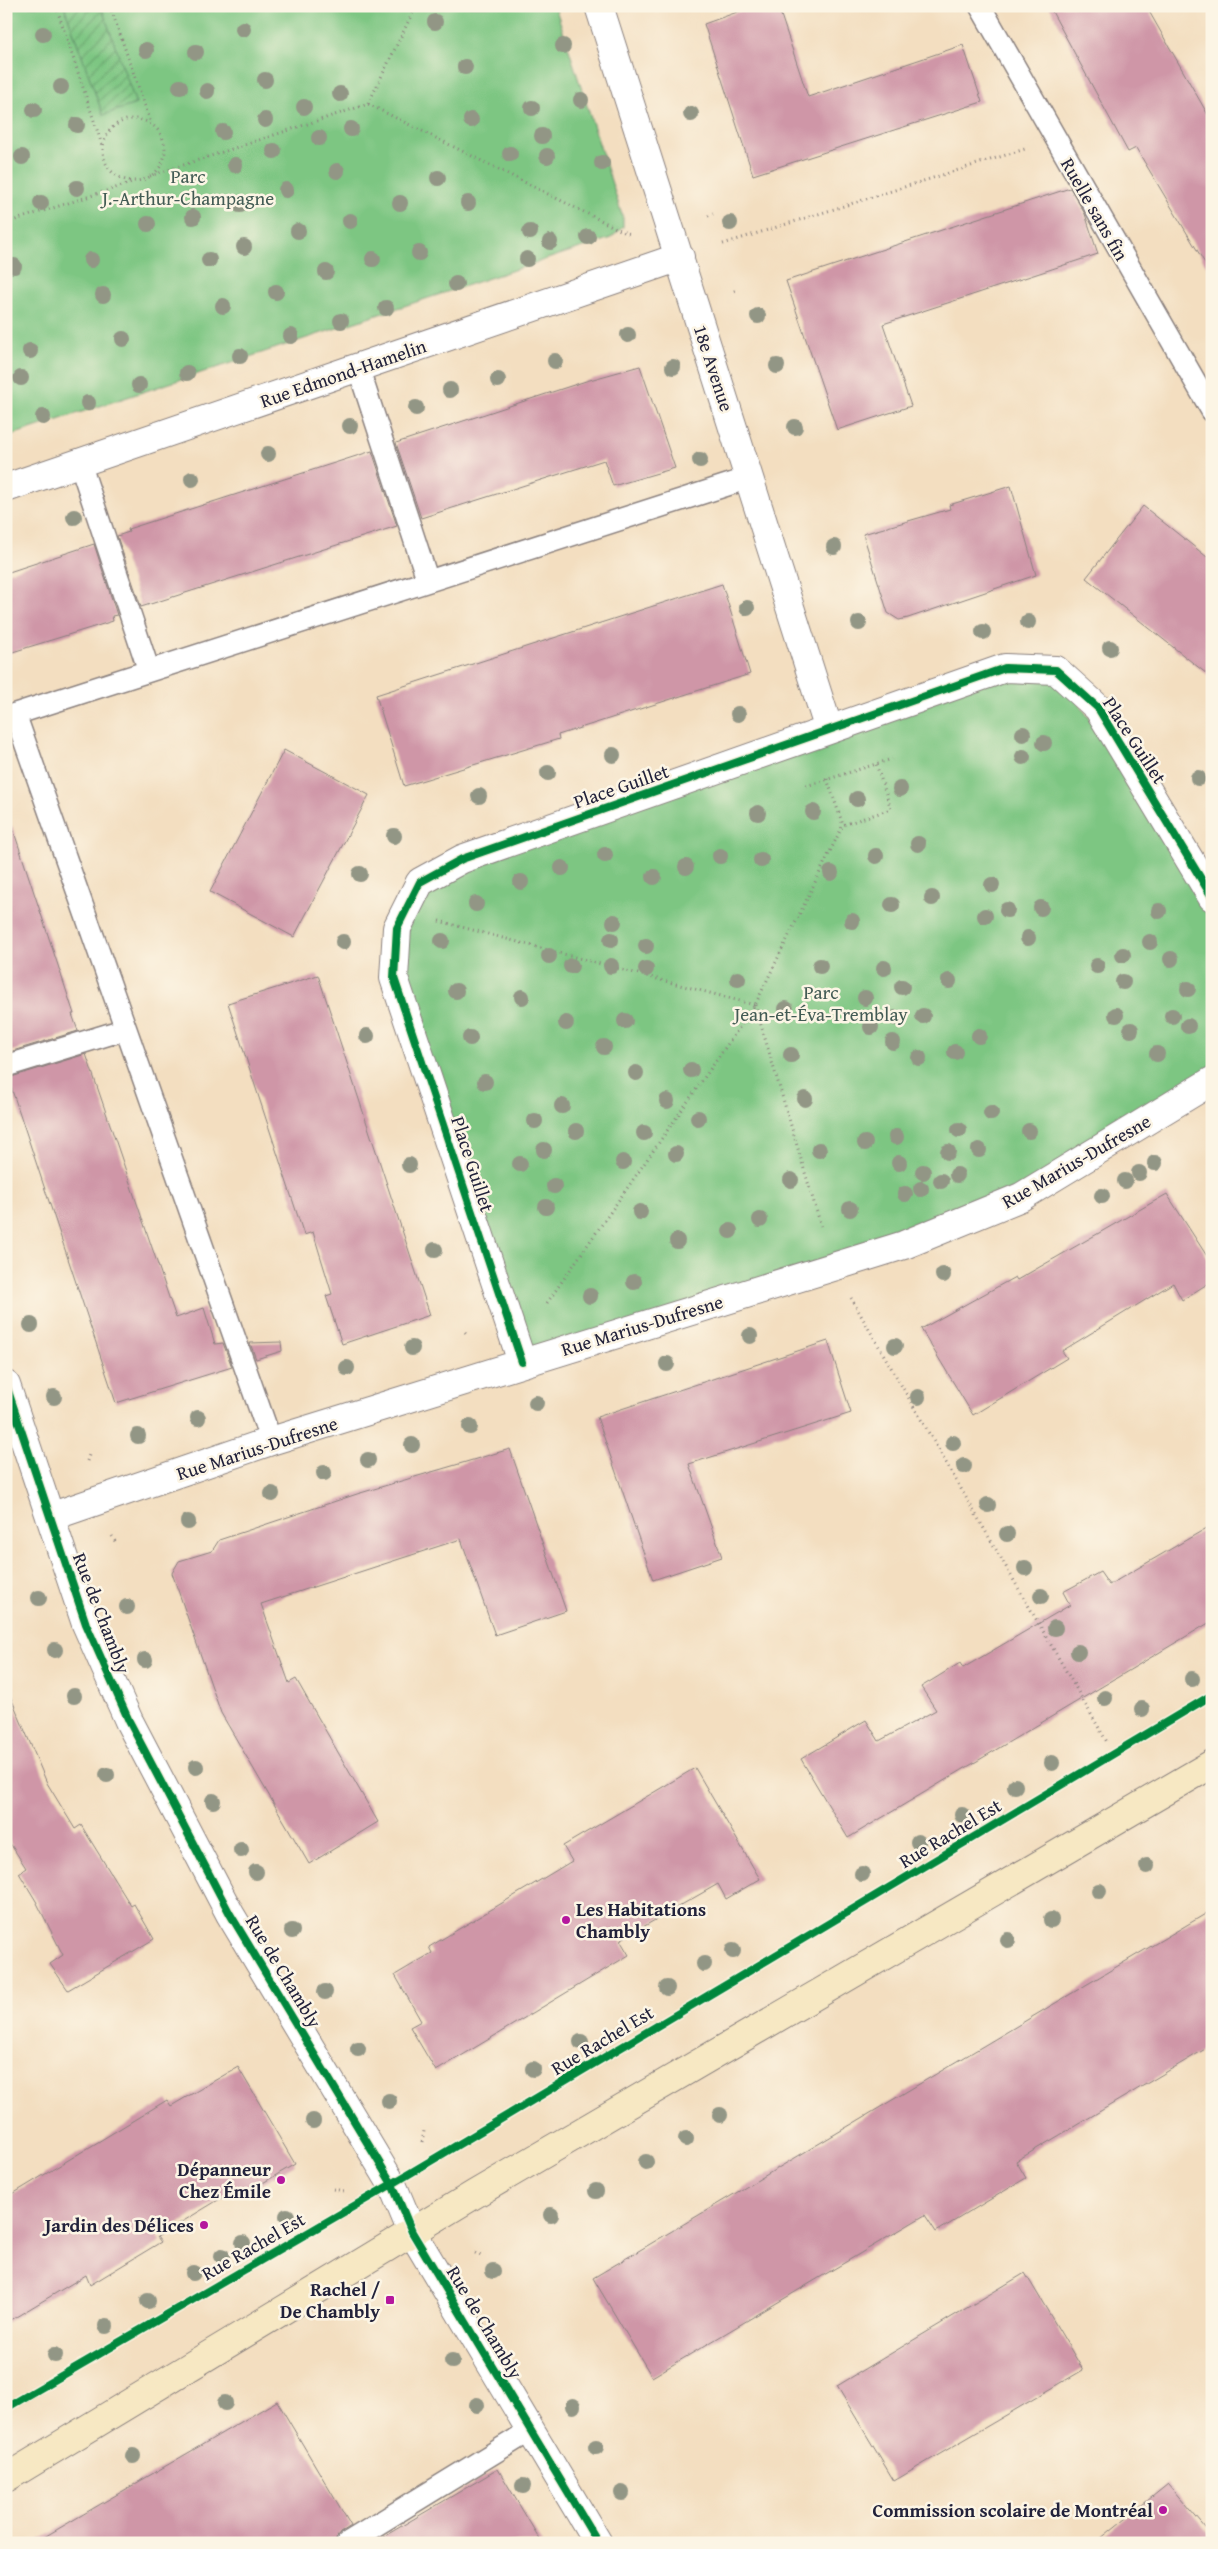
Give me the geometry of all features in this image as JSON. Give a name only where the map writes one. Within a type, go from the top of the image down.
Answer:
[{"type":"main road","points":[[6,2478],[412,2232],[1212,1764]]},
{"type":"street","name":"18e Avenue","points":[[599,6],[829,730]]},
{"type":"street","name":"Rue Edmond-Hamelin","points":[[6,488],[680,257]]},
{"type":"street","name":"Place Guillet","points":[[522,1362],[394,978],[397,928],[420,882],[462,859],[1005,668],[1056,670],[1098,708],[1212,897]]},
{"type":"street","name":"Rue Marius-Dufresne","points":[[50,1517],[271,1441],[904,1245],[1021,1197],[1212,1081]]},
{"type":"street","name":"Rue de Chambly","points":[[6,1384],[86,1624],[128,1721],[230,1914],[392,2184],[412,2232],[598,2543]]},
{"type":"lane","name":"Ruelle sans fin","points":[[980,6],[1212,411]]},
{"type":"lane","points":[[358,367],[428,581]]},
{"type":"lane","points":[[80,463],[148,671]]},
{"type":"lane","points":[[271,1441],[126,1029],[11,716],[749,478]]},
{"type":"lane","points":[[6,1066],[126,1029]]},
{"type":"lane","points":[[347,2543],[531,2430]]},
{"type":"path","points":[[56,6],[108,166],[113,173],[131,181],[141,180]]},
{"type":"path","points":[[110,6],[152,125]]},
{"type":"path","points":[[368,104],[416,6]]},
{"type":"path","points":[[6,223],[368,104],[626,233],[632,234]]},
{"type":"path","points":[[103,147],[106,137],[121,122],[142,120],[152,125],[159,132],[164,152],[162,161],[150,176]]},
{"type":"path","points":[[723,244],[1056,140]]},
{"type":"path","points":[[708,216],[713,214]]},
{"type":"path","points":[[806,786],[892,759]]},
{"type":"path","points":[[843,825],[891,809],[876,764]]},
{"type":"path","points":[[547,1303],[755,1005],[843,825],[827,779]]},
{"type":"path","points":[[432,919],[755,1005]]},
{"type":"path","points":[[755,1005],[821,1226]]},
{"type":"path","points":[[849,1295],[1107,1742]]},
{"type":"path","points":[[86,1461],[89,1455]]},
{"type":"path","points":[[112,1536],[116,1543]]},
{"type":"path","points":[[422,2142],[424,2131]]},
{"type":"path","points":[[333,2189],[344,2191]]},
{"type":"path","points":[[475,2253],[481,2256]]},
{"type":"green space","name":"Parc J.-Arthur-Champagne","points":[[6,6],[555,6],[623,218],[623,227],[611,238],[6,437]]},
{"type":"green space","points":[[64,6],[101,6],[136,104],[103,115]]},
{"type":"green space","name":"Parc Jean-et-Éva-Tremblay","points":[[1005,668],[1056,670],[1212,897],[1212,1081],[1021,1197],[522,1362],[394,978],[420,882]]},
{"type":"building","points":[[754,6],[778,6],[808,97],[963,45],[982,102],[753,175],[704,24]]},
{"type":"building","points":[[1049,6],[1146,6],[1212,122],[1212,275],[1136,148],[1128,152]]},
{"type":"building","points":[[1070,188],[1085,214],[1098,254],[883,324],[911,406],[837,430],[786,281]]},
{"type":"building","points":[[640,366],[675,468],[613,486],[604,460],[421,518],[396,443],[586,381]]},
{"type":"building","points":[[372,451],[397,526],[141,607],[117,536],[129,532],[128,529]]},
{"type":"building","points":[[1011,486],[1036,575],[908,618],[899,620],[888,613],[863,534],[950,509],[949,505]]},
{"type":"building","points":[[1143,506],[1212,561],[1212,678],[1086,578]]},
{"type":"building","points":[[94,544],[117,615],[112,616],[113,621],[6,654],[6,573]]},
{"type":"building","points":[[722,584],[750,674],[558,735],[559,739],[404,786],[376,695]]},
{"type":"building","points":[[284,750],[369,795],[294,937],[210,892]]},
{"type":"building","points":[[12,826],[78,1031],[6,1053],[6,827]]},
{"type":"building","points":[[318,975],[430,1315],[342,1344],[326,1296],[332,1294],[313,1232],[304,1235],[228,1003]]},
{"type":"building","points":[[86,1054],[176,1318],[204,1308],[215,1344],[223,1343],[232,1367],[116,1403],[8,1078]]},
{"type":"building","points":[[1167,1194],[1212,1264],[1212,1281],[1182,1300],[1173,1283],[1062,1351],[1067,1358],[973,1415],[921,1329],[1015,1277],[1017,1280]]},
{"type":"building","points":[[828,1341],[851,1413],[689,1464],[722,1557],[653,1580],[597,1417]]},
{"type":"building","points":[[281,1342],[282,1351],[256,1359],[250,1343]]},
{"type":"building","points":[[510,1449],[566,1611],[495,1635],[461,1539],[261,1604],[289,1683],[296,1679],[378,1822],[309,1864],[221,1713],[172,1573],[179,1561],[212,1551],[219,1540],[357,1494]]},
{"type":"building","points":[[1212,1525],[1212,1621],[848,1838],[801,1759],[866,1720],[879,1741],[936,1710],[921,1687],[960,1663],[963,1668],[1070,1605],[1063,1592],[1100,1572],[1109,1585]]},
{"type":"building","points":[[6,1686],[47,1783],[75,1829],[81,1825],[131,1906],[134,1904],[154,1939],[68,1990],[50,1964],[63,1955],[36,1901],[19,1873],[26,1868],[6,1837]]},
{"type":"building","name":"Les Habitations Chambly","points":[[695,1768],[760,1879],[726,1899],[718,1884],[620,1940],[629,1955],[436,2071],[410,2027],[421,2021],[395,1975],[432,1953],[429,1947],[572,1861],[563,1846]]},
{"type":"building","points":[[1212,1910],[1212,2045],[1016,2161],[1026,2178],[936,2232],[925,2215],[652,2377],[593,2278]]},
{"type":"building","points":[[238,2067],[295,2164],[244,2194],[238,2188],[157,2237],[161,2242],[90,2285],[86,2275],[6,2323],[6,2198],[167,2100],[171,2106]]},
{"type":"building","points":[[1025,2273],[1083,2370],[894,2481],[837,2386]]},
{"type":"building","points":[[277,2401],[351,2526],[340,2533],[335,2543],[34,2543]]},
{"type":"building","points":[[498,2469],[542,2543],[373,2543]]},
{"type":"building","name":"Commission scolaire de Montréal","points":[[1168,2484],[1212,2536],[1212,2543],[1095,2543]]},
{"type":"cycle path","points":[[522,1362],[394,978],[397,928],[420,882],[462,859],[1005,668],[1056,670],[1098,708],[1212,897]]},
{"type":"cycle path","points":[[6,1385],[86,1624],[129,1721],[230,1914],[392,2184],[412,2232],[598,2543]]},
{"type":"cycle path","name":"Rue Rachel Est","points":[[6,2408],[392,2184],[1212,1695]]},
{"type":"place","name":"Les Habitations Chambly","points":[[566,1920]]},
{"type":"place","name":"Dépanneur Chez Émile","points":[[281,2180]]},
{"type":"place","name":"Jardin des Délices","points":[[204,2225]]},
{"type":"place","name":"Rachel / De Chambly","points":[[390,2300]]},
{"type":"place","name":"Commission scolaire de Montréal","points":[[1163,2510]]}]
